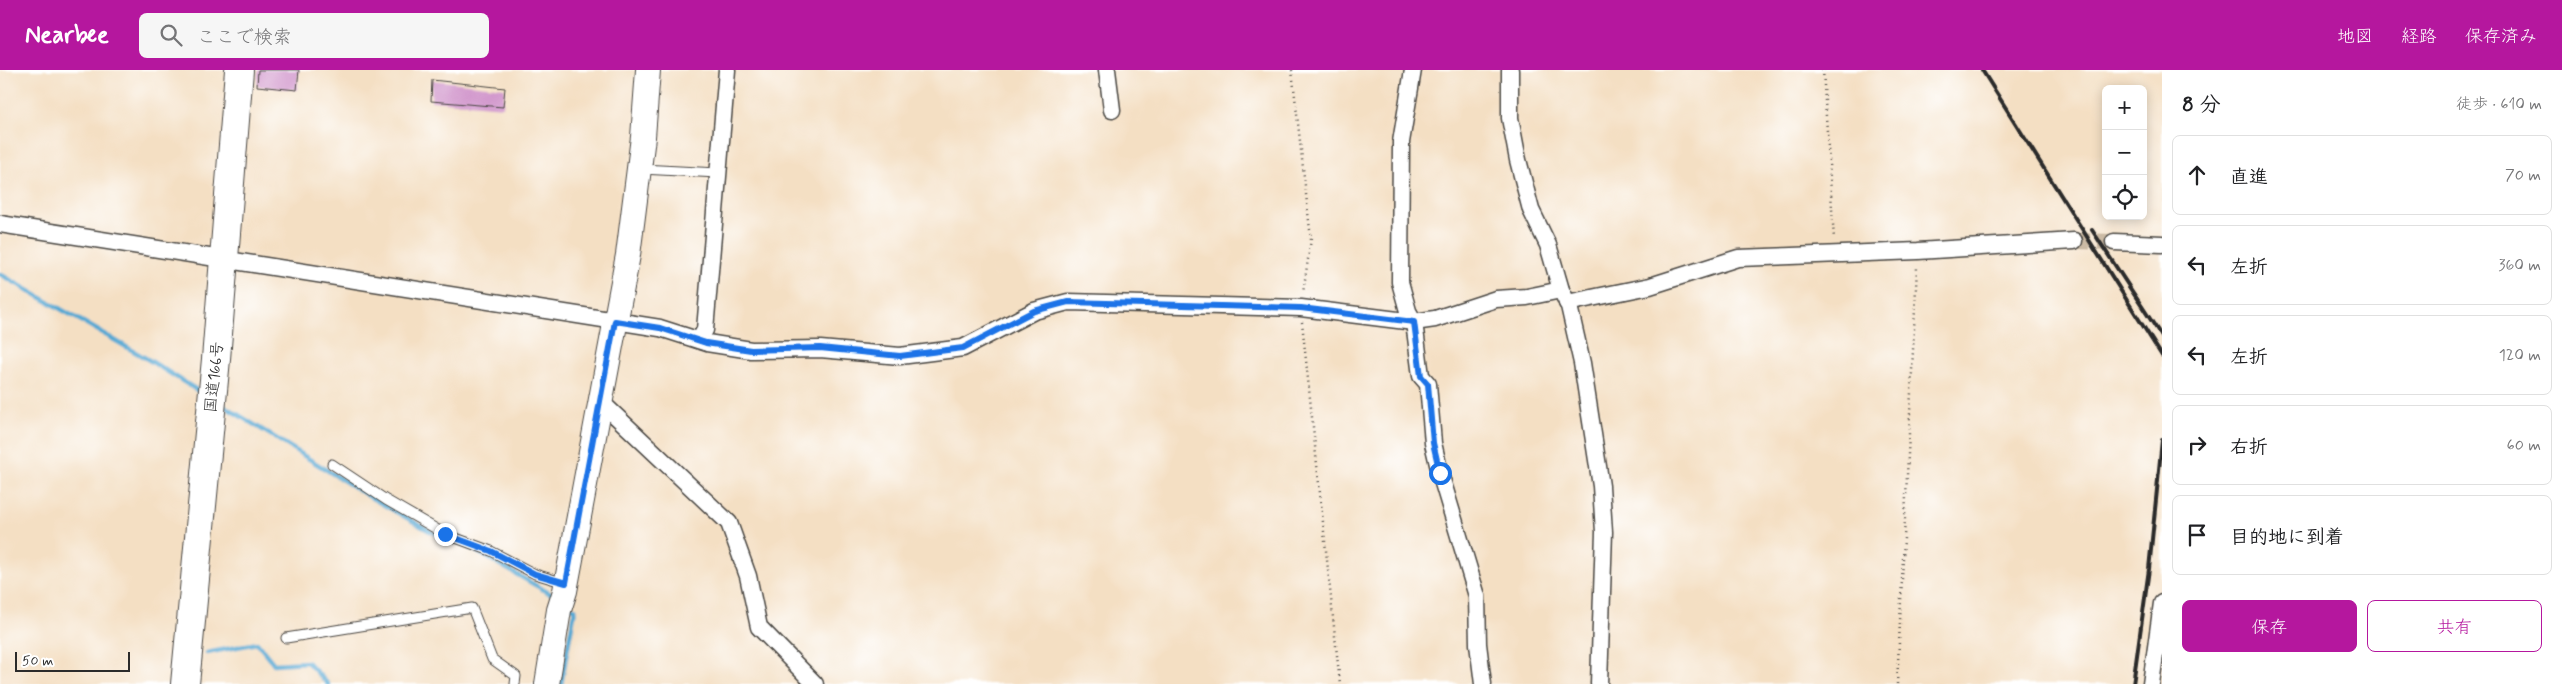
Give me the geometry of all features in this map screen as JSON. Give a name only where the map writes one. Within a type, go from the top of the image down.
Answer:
[{"type":"highway","name":"国道166号","points":[[185,684],[239,70]]},
{"type":"street","points":[[547,684],[628,255],[640,169],[648,70]]},
{"type":"street","points":[[699,340],[705,330],[727,70]]},
{"type":"street","points":[[1107,70],[1112,110]]},
{"type":"street","points":[[1413,70],[1401,142],[1399,196],[1400,282],[1408,311],[1414,322],[1421,376],[1428,384],[1433,443],[1438,466],[1477,596],[1478,644],[1483,684]]},
{"type":"street","points":[[1510,70],[1510,118],[1520,168],[1532,210],[1548,245],[1582,363],[1603,510],[1598,684]]},
{"type":"street","points":[[0,224],[40,228],[223,260],[660,328],[699,340],[751,350],[820,348],[900,356],[963,348],[1034,311],[1068,302],[1302,303],[1414,322],[1435,319],[1496,299],[1564,297],[1650,286],[1738,258],[1835,252],[1918,251],[2074,241]]},
{"type":"street","points":[[2114,242],[2162,244]]},
{"type":"street","points":[[600,401],[729,523],[748,576],[759,627],[814,684]]},
{"type":"street","points":[[2151,684],[2162,602]]},
{"type":"lane","points":[[640,169],[718,174]]},
{"type":"lane","points":[[332,464],[386,500],[445,534],[491,551],[535,574],[563,595]]},
{"type":"lane","points":[[286,638],[472,608],[492,659],[516,676],[515,684]]},
{"type":"path","points":[[1292,70],[1311,239],[1302,303],[1340,684]]},
{"type":"path","points":[[1822,70],[1835,252]]},
{"type":"path","points":[[1897,684],[1918,251]]},
{"type":"building","points":[[258,70],[299,70],[297,90],[257,86]]},
{"type":"building","points":[[432,80],[505,88],[503,107],[431,101]]},
{"type":"waterway","points":[[0,274],[149,360],[203,394]]},
{"type":"waterway","points":[[221,404],[370,497],[444,539],[457,542]]},
{"type":"waterway","points":[[467,546],[556,597]]},
{"type":"waterway","points":[[561,684],[575,609],[568,605]]},
{"type":"waterway","points":[[207,653],[257,643],[274,664],[307,662],[328,684]]},
{"type":"tunnel","points":[[2074,241],[2114,242]]},
{"type":"railway","points":[[1982,70],[2162,356]]},
{"type":"railway","points":[[2092,230],[2162,337]]},
{"type":"railway","points":[[2133,684],[2149,569],[2162,440]]},
{"type":"route","points":[[445,534],[491,551],[535,574],[566,583],[615,321],[660,328],[706,343],[751,350],[820,348],[900,356],[946,352],[963,348],[1034,311],[1044,307],[1079,301],[1301,308],[1414,322],[1421,376],[1428,384],[1433,443],[1440,473]]}]
